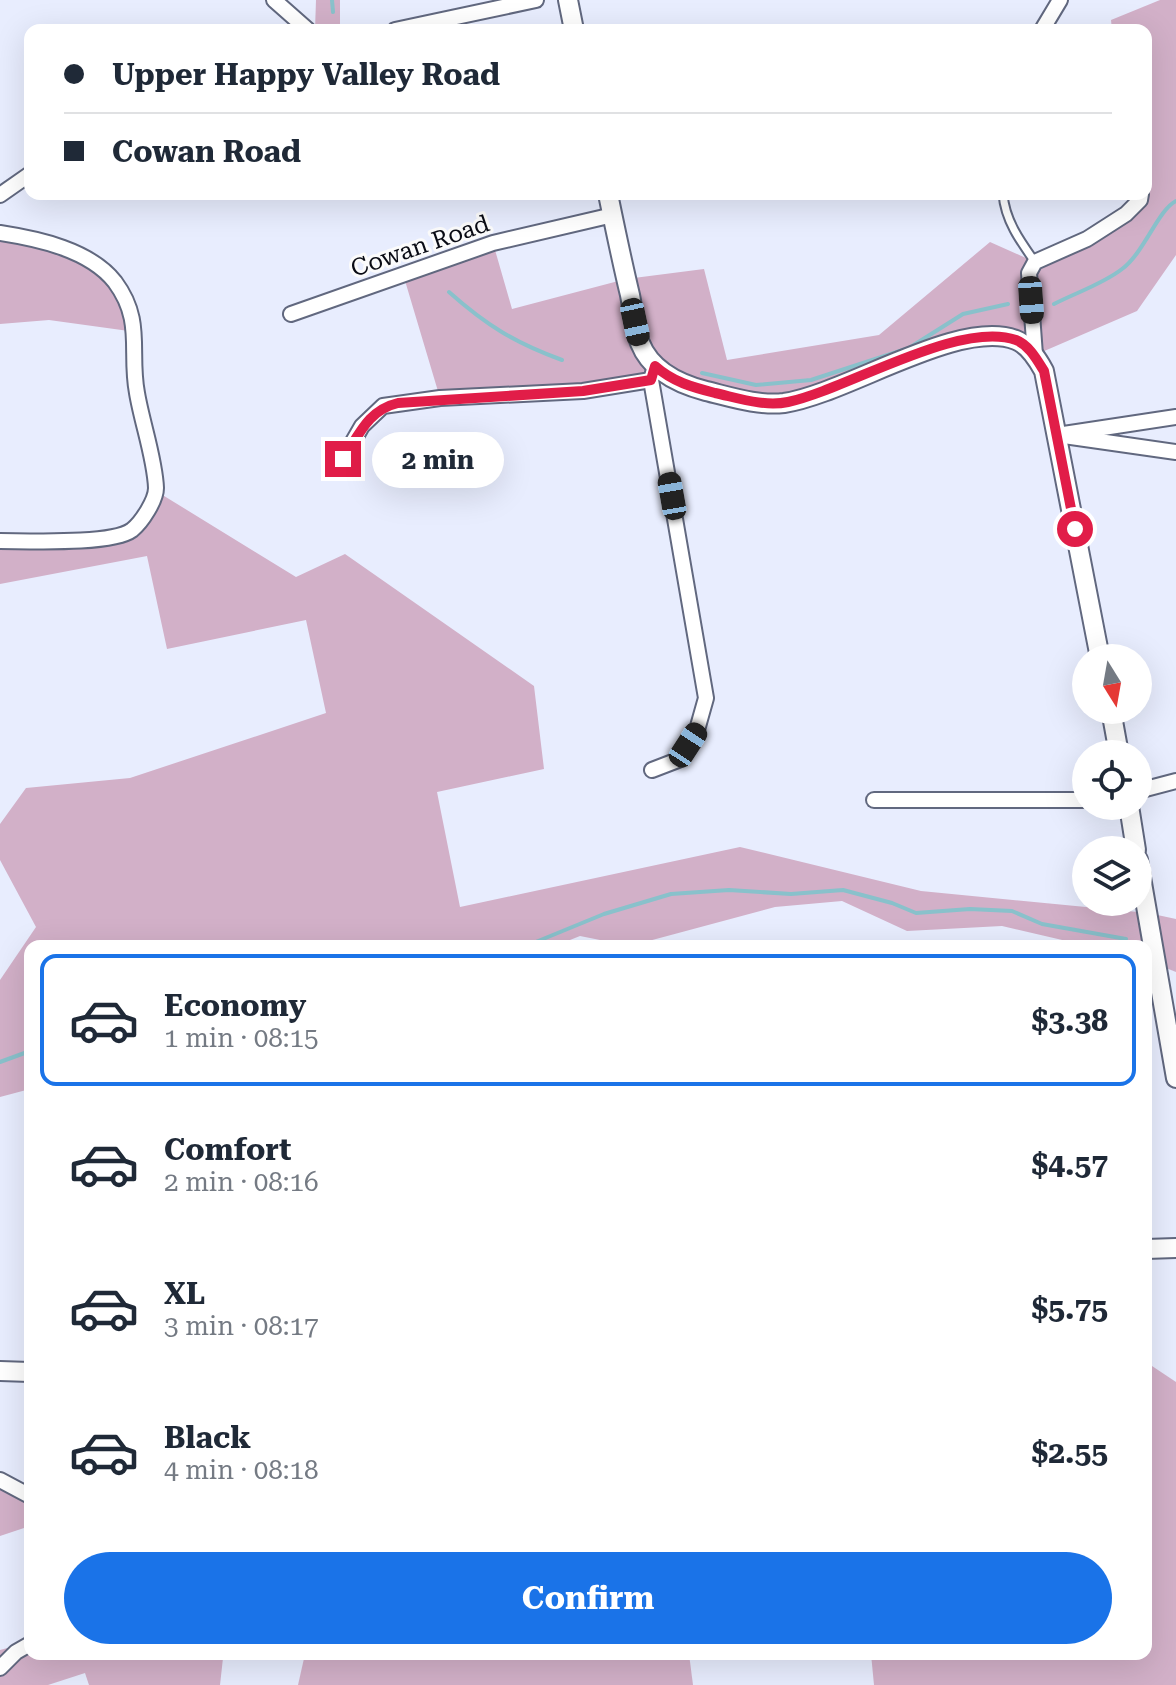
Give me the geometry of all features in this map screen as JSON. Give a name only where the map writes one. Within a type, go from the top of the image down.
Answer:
[{"type":"street","points":[[274,0],[301,24]]},
{"type":"street","points":[[423,24],[536,0]]},
{"type":"street","points":[[568,0],[573,24]]},
{"type":"street","points":[[1046,24],[1060,0]]},
{"type":"street","points":[[0,195],[24,178]]},
{"type":"street","points":[[609,200],[640,344],[653,373],[706,698],[697,730],[678,760],[652,770]]},
{"type":"street","points":[[1035,355],[1029,273],[1035,262],[1087,239],[1126,214],[1140,200]]},
{"type":"street","name":"Cowan Road","points":[[291,314],[493,243],[613,215]]},
{"type":"street","points":[[0,233],[59,247],[91,261],[113,280],[126,300],[136,332],[136,388],[156,491],[132,530],[87,539],[0,541]]},
{"type":"street","points":[[343,459],[362,426],[383,406],[440,398],[583,391],[653,373],[691,387],[766,404],[786,402],[831,389],[952,343],[991,336],[1017,340],[1035,355],[1044,371],[1097,644]]},
{"type":"street","points":[[1057,435],[1176,417]]},
{"type":"street","points":[[1057,435],[1176,452]]},
{"type":"street","points":[[1152,787],[1176,781]]},
{"type":"street","points":[[874,800],[1072,800]]},
{"type":"street","points":[[1148,916],[1152,940]]},
{"type":"street","points":[[1152,940],[1176,1078]]},
{"type":"street","points":[[1152,1249],[1176,1248]]},
{"type":"street","points":[[0,1371],[24,1372]]},
{"type":"street","points":[[0,1480],[24,1493]]},
{"type":"street","points":[[0,1668],[24,1647]]},
{"type":"lane","points":[[1004,200],[1006,214],[1017,237],[1035,262]]},
{"type":"shaded area","points":[[316,0],[340,0],[340,24],[315,24]]},
{"type":"shaded area","points":[[1160,0],[1176,0],[1176,255],[1137,311],[1035,355],[991,336],[786,402],[651,380],[440,398],[403,274],[493,243],[512,309],[626,279],[704,269],[727,360],[879,335],[990,242],[1035,262],[1087,239],[1138,200],[1152,200],[1152,24],[1111,24],[1111,20]]},
{"type":"shaded area","points":[[0,233],[59,247],[113,280],[136,332],[49,320],[0,324]]},
{"type":"shaded area","points":[[156,491],[296,577],[345,554],[534,686],[544,769],[437,792],[460,907],[740,847],[921,891],[1072,906],[1072,916],[1152,914],[1176,919],[1176,972],[1152,962],[1152,940],[1062,940],[1002,926],[907,931],[842,901],[775,907],[652,940],[600,940],[580,936],[570,940],[27,940],[36,927],[0,860],[0,824],[26,788],[130,778],[326,713],[306,620],[167,649],[147,556],[0,584],[0,541],[132,530]]},
{"type":"shaded area","points":[[24,945],[24,1091],[0,1097],[0,980]]},
{"type":"shaded area","points":[[1152,1366],[1176,1382],[1176,1685],[874,1685],[872,1660],[1152,1660]]},
{"type":"shaded area","points":[[0,1480],[24,1493],[24,1528],[0,1536]]},
{"type":"shaded area","points":[[24,1644],[24,1660],[223,1660],[220,1685],[89,1685],[85,1673],[48,1685],[0,1685],[0,1650]]},
{"type":"shaded area","points":[[304,1660],[690,1660],[693,1685],[298,1685]]},
{"type":"waterway","points":[[332,0],[333,12]]},
{"type":"waterway","points":[[1054,304],[1122,269],[1137,253],[1163,213],[1176,201]]},
{"type":"waterway","points":[[449,292],[502,332],[562,360]]},
{"type":"waterway","points":[[702,373],[756,385],[811,380],[909,348],[963,314],[1008,304]]},
{"type":"waterway","points":[[541,940],[604,914],[671,894],[729,890],[791,894],[843,890],[916,913],[970,909],[1012,911],[1042,924],[1126,939]]},
{"type":"waterway","points":[[0,1062],[24,1053]]},
{"type":"route","points":[[343,459],[362,426],[383,406],[398,403],[483,395],[583,391],[651,380],[655,366],[667,377],[691,387],[766,404],[786,402],[831,389],[952,343],[991,336],[1017,340],[1035,355],[1044,371],[1075,529]]}]
